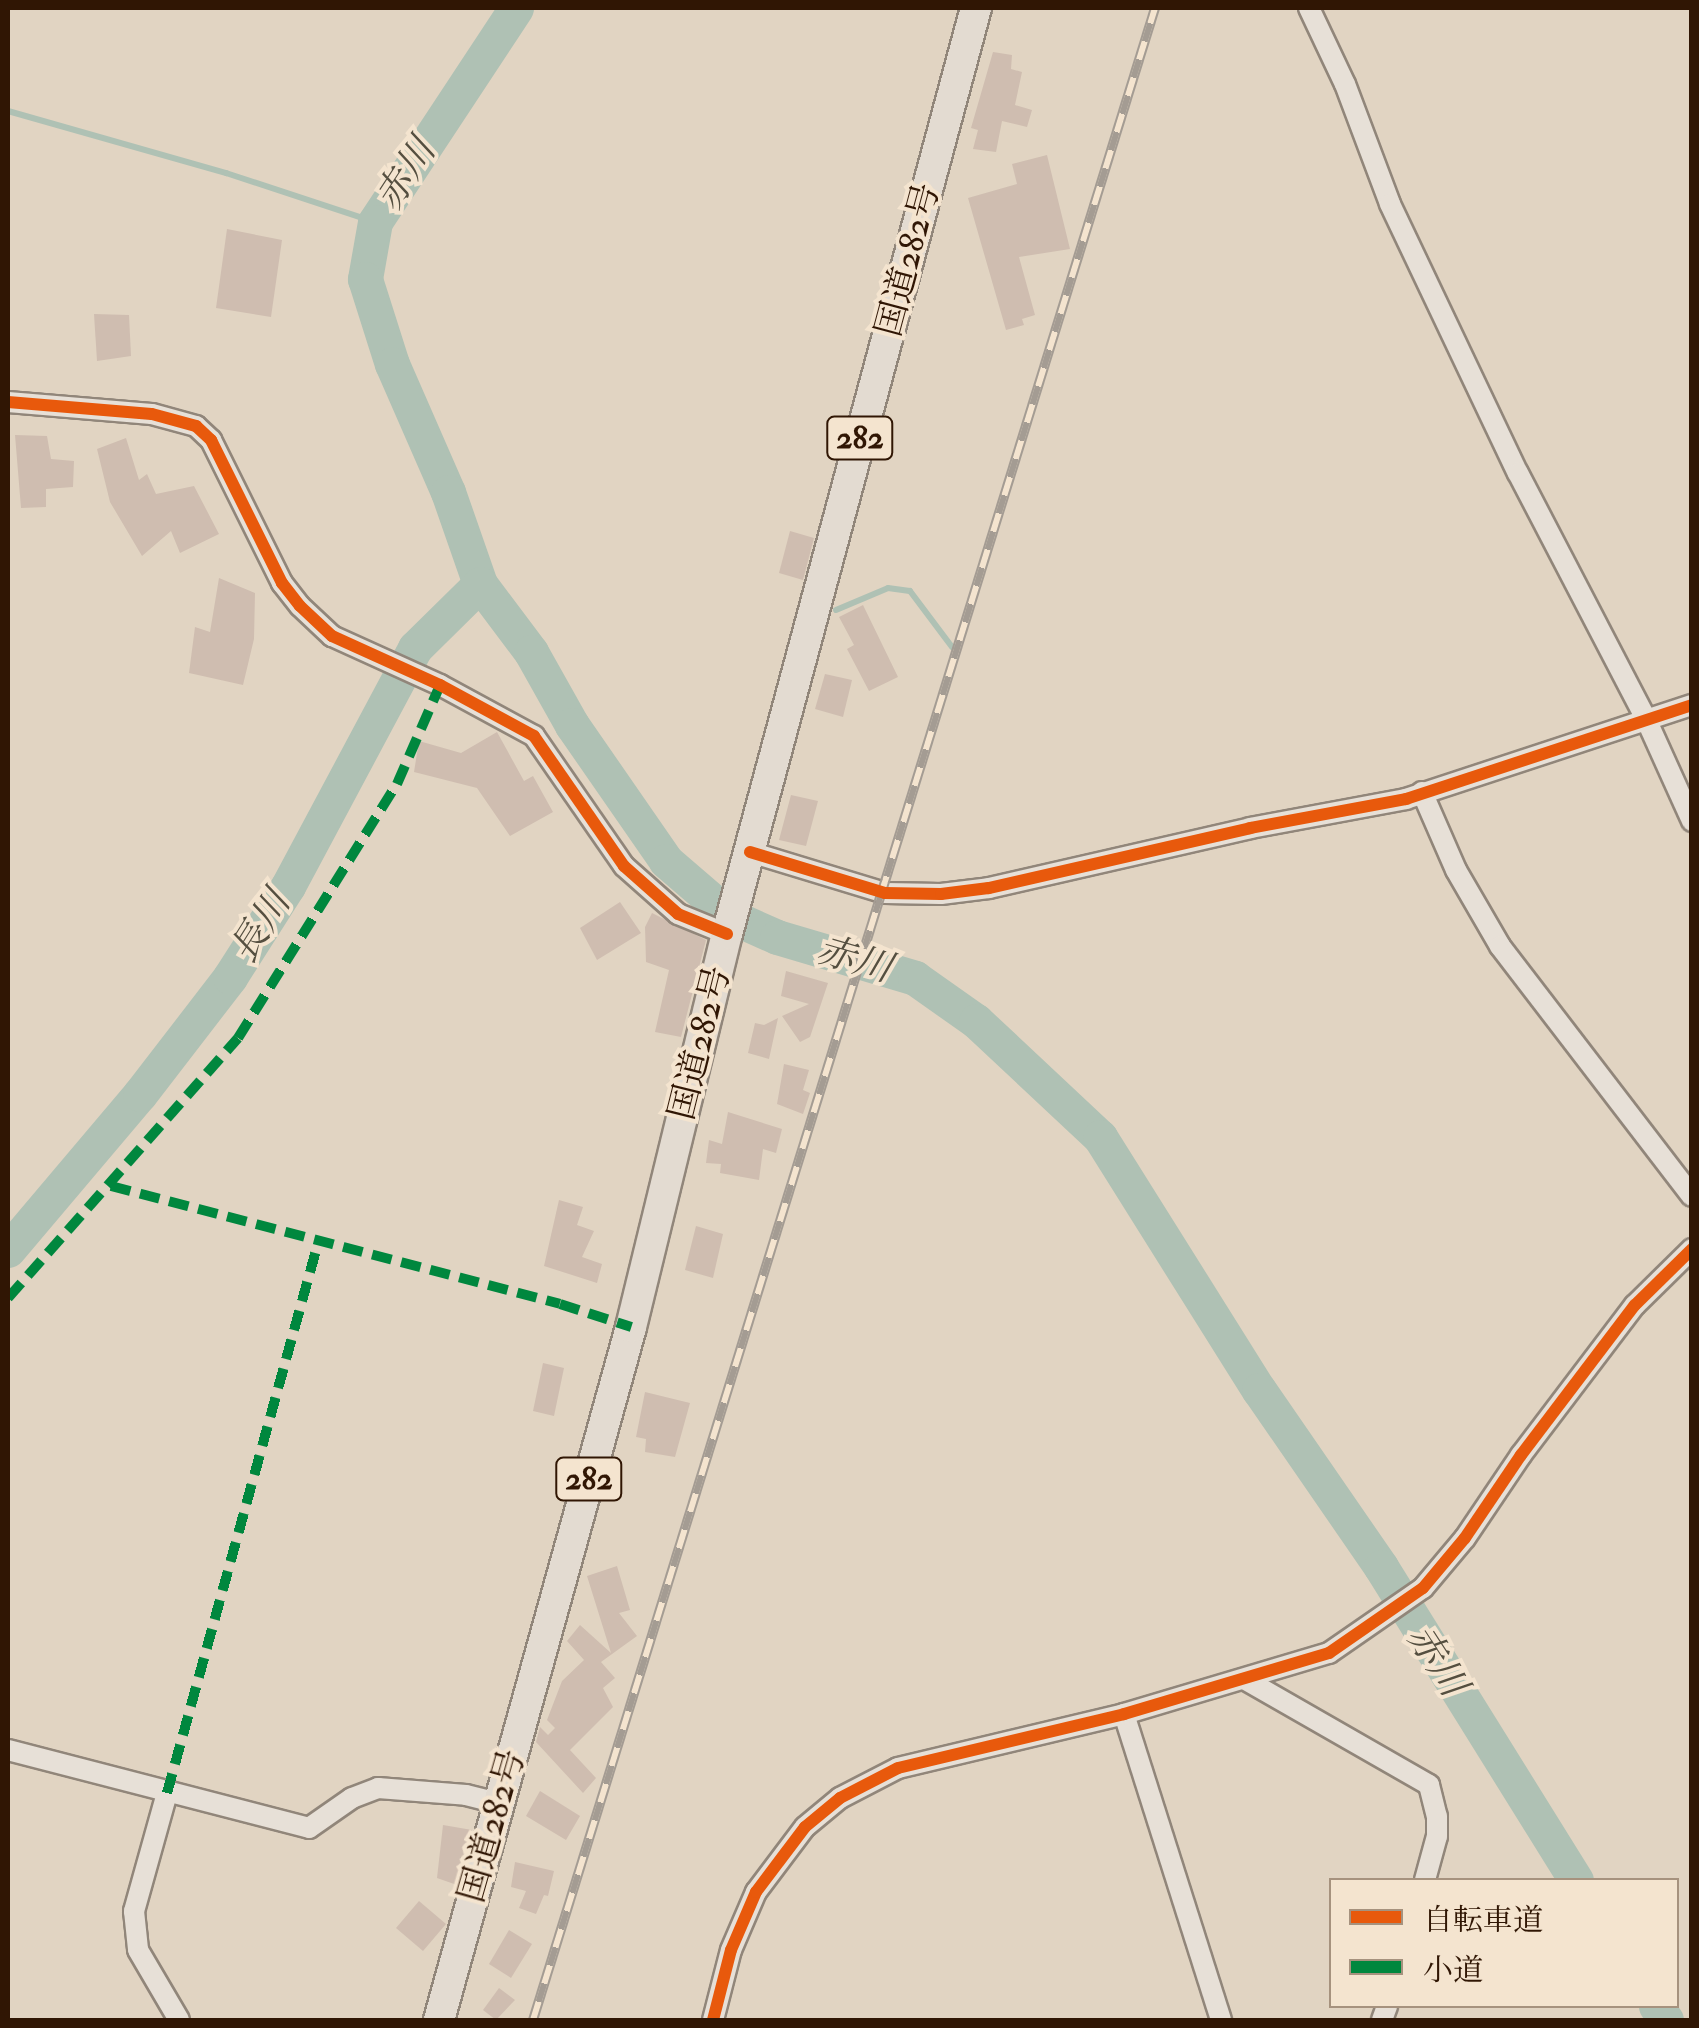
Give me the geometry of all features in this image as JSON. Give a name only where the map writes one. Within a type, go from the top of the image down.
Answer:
[{"type":"highway","name":"国道282号","points":[[439,2020],[631,1327],[726,934],[976,8]]},
{"type":"street","points":[[1309,8],[1345,84],[1390,204],[1559,556],[1646,719],[1692,821]]},
{"type":"street","points":[[8,402],[152,414],[196,426],[211,440],[282,583],[332,636],[440,685],[534,736],[624,866],[678,914],[726,934]]},
{"type":"street","points":[[748,860],[885,893],[940,894],[990,888],[1422,792],[1692,705]]},
{"type":"street","points":[[1422,792],[1456,870],[1500,946],[1692,1196]]},
{"type":"street","points":[[713,2020],[727,1963],[756,1892],[805,1827],[840,1798],[898,1768],[1124,1714],[1329,1654],[1423,1588],[1465,1538],[1521,1455],[1635,1305],[1692,1249]]},
{"type":"street","points":[[1246,1680],[1429,1785],[1437,1836],[1425,1878]]},
{"type":"street","points":[[1124,1714],[1220,2020]]},
{"type":"street","points":[[8,1750],[309,1828],[352,1798],[378,1788],[466,1795],[499,1803]]},
{"type":"street","points":[[167,1794],[134,1912],[138,1950],[180,2020]]},
{"type":"building","points":[[993,52],[1012,55],[1011,69],[1022,72],[1015,105],[1032,110],[1027,127],[1002,121],[996,152],[973,149],[978,130],[971,128]]},
{"type":"building","points":[[1047,155],[1070,249],[1019,257],[1035,315],[1022,319],[1024,325],[1006,330],[968,198],[1017,184],[1012,164]]},
{"type":"building","points":[[227,229],[282,240],[271,317],[216,308]]},
{"type":"building","points":[[94,314],[129,315],[131,356],[97,361]]},
{"type":"building","points":[[15,435],[47,436],[51,459],[74,461],[73,487],[46,489],[46,507],[21,508]]},
{"type":"building","points":[[126,438],[139,480],[147,474],[156,494],[194,486],[219,534],[180,553],[171,531],[142,556],[110,502],[97,449]]},
{"type":"building","points":[[790,531],[814,538],[803,580],[779,573]]},
{"type":"building","points":[[219,578],[255,593],[254,639],[243,685],[189,673],[195,627],[210,632]]},
{"type":"building","points":[[863,605],[898,677],[869,691],[847,649],[854,645],[839,617]]},
{"type":"building","points":[[825,674],[852,680],[843,717],[815,709]]},
{"type":"building","points":[[497,732],[524,781],[533,776],[553,812],[510,836],[477,788],[414,772],[419,741],[461,753]]},
{"type":"building","points":[[791,795],[818,801],[806,846],[779,840]]},
{"type":"building","points":[[620,902],[641,933],[597,960],[580,928]]},
{"type":"building","points":[[652,913],[706,940],[681,1037],[655,1032],[669,970],[646,962],[645,927]]},
{"type":"building","points":[[786,971],[828,983],[810,1037],[800,1042],[782,1016],[809,1004],[781,996]]},
{"type":"building","points":[[778,1018],[769,1059],[748,1053],[755,1023],[764,1025]]},
{"type":"building","points":[[784,1064],[809,1070],[803,1090],[810,1093],[803,1114],[777,1104]]},
{"type":"building","points":[[728,1112],[782,1129],[776,1153],[763,1149],[759,1180],[720,1173],[721,1164],[706,1163],[709,1140],[722,1144]]},
{"type":"building","points":[[559,1200],[583,1207],[577,1225],[594,1231],[582,1257],[602,1264],[597,1283],[544,1266]]},
{"type":"building","points":[[696,1226],[723,1234],[713,1278],[685,1270]]},
{"type":"building","points":[[543,1363],[564,1368],[554,1416],[533,1411]]},
{"type":"building","points":[[645,1392],[690,1403],[675,1457],[645,1452],[646,1439],[636,1437]]},
{"type":"building","points":[[617,1566],[630,1610],[619,1613],[637,1636],[601,1662],[615,1678],[603,1688],[613,1707],[570,1750],[596,1778],[583,1793],[536,1742],[540,1727],[548,1735],[555,1728],[547,1720],[562,1681],[584,1660],[567,1641],[580,1625],[611,1653],[587,1576]]},
{"type":"building","points":[[540,1791],[580,1816],[566,1840],[526,1816]]},
{"type":"building","points":[[443,1825],[472,1830],[457,1885],[437,1878]]},
{"type":"building","points":[[515,1862],[554,1871],[548,1896],[544,1895],[536,1914],[519,1908],[526,1891],[511,1887]]},
{"type":"building","points":[[419,1901],[446,1924],[423,1951],[396,1928]]},
{"type":"building","points":[[509,1930],[532,1944],[511,1978],[489,1964]]},
{"type":"building","points":[[499,1988],[515,2000],[496,2020],[483,2010]]},
{"type":"waterway","name":"赤川","points":[[516,8],[375,222],[365,279],[392,364],[448,492],[480,584],[531,652],[572,725],[666,861],[730,916],[777,937],[915,978],[976,1021],[1100,1137],[1259,1390],[1381,1567],[1575,1878]]},
{"type":"waterway","points":[[8,111],[226,173],[375,222]]},
{"type":"waterway","name":"長川","points":[[8,1250],[140,1094],[230,977],[288,886],[415,648],[480,584]]},
{"type":"waterway","points":[[836,610],[888,588],[910,591],[952,647]]},
{"type":"waterway","name":"赤川","points":[[1657,2008],[1666,2020]]},
{"type":"railway","points":[[533,2020],[1155,8]]},
{"type":"marked path","points":[[8,1298],[238,1038],[397,784],[440,685]]},
{"type":"marked path","points":[[111,1186],[560,1304],[631,1327]]},
{"type":"marked path","points":[[167,1793],[318,1243]]},
{"type":"cycle path","points":[[8,402],[152,414],[196,426],[211,440],[282,583],[300,606],[332,636],[440,685],[534,736],[624,866],[678,914],[727,934]]},
{"type":"cycle path","points":[[750,852],[885,893],[941,894],[989,888],[1250,828],[1406,799],[1692,705]]},
{"type":"cycle path","points":[[713,2020],[731,1950],[756,1892],[805,1827],[840,1798],[898,1768],[1124,1714],[1329,1653],[1423,1588],[1465,1538],[1521,1455],[1635,1305],[1692,1249]]}]
